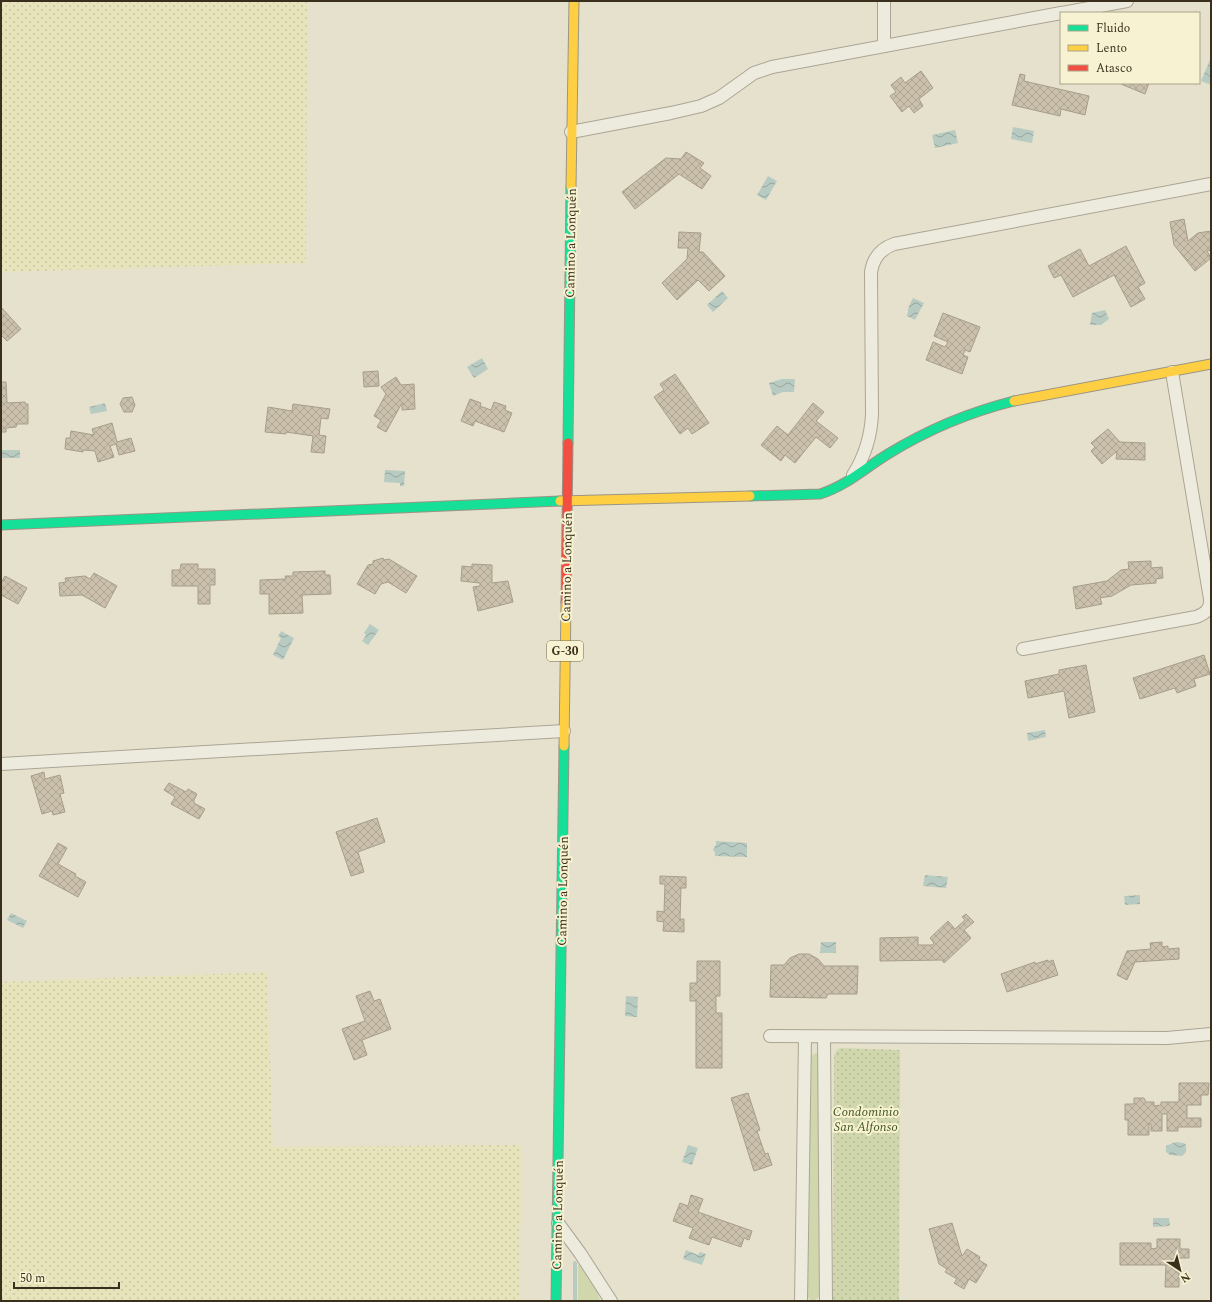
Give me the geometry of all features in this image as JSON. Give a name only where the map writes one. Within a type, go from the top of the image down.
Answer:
[{"type":"main road","name":"Camino a Lonquén","points":[[556,1301],[574,1]]},
{"type":"main road","points":[[1,525],[567,501],[820,494],[835,489],[884,456],[912,441],[973,413],[996,405],[1211,364]]},
{"type":"street","points":[[884,1],[884,46]]},
{"type":"street","points":[[1066,12],[1127,1]]},
{"type":"street","points":[[571,132],[696,108],[719,98],[754,73],[772,67],[1060,13]]},
{"type":"street","points":[[851,478],[863,457],[872,429],[871,272],[873,262],[884,249],[894,244],[1211,184]]},
{"type":"street","points":[[1023,649],[1196,617],[1204,614],[1209,609],[1210,600],[1172,372]]},
{"type":"street","points":[[1,764],[564,731]]},
{"type":"street","points":[[770,1036],[1167,1038],[1211,1034]]},
{"type":"street","points":[[801,1301],[805,1036]]},
{"type":"street","points":[[824,1037],[826,1301]]},
{"type":"street","points":[[557,1222],[580,1253],[610,1300]]},
{"type":"shaded area","points":[[1,1],[307,1],[306,263],[1,272]]},
{"type":"shaded area","points":[[267,972],[273,1147],[521,1145],[520,1301],[1,1301],[1,982]]},
{"type":"green space","name":"Condominio San Alfonso","points":[[840,1048],[900,1050],[899,1301],[833,1301],[834,1056],[836,1051]]},
{"type":"green space","points":[[816,1053],[819,1054],[820,1294],[818,1298],[813,1301],[806,1295],[810,1056]]},
{"type":"green space","points":[[580,1264],[598,1293],[600,1301],[578,1301],[578,1265]]},
{"type":"water","points":[[1211,57],[1211,85],[1201,81]]},
{"type":"water","points":[[1013,127],[1034,131],[1032,143],[1011,139]]},
{"type":"water","points":[[955,130],[958,143],[935,148],[932,135]]},
{"type":"water","points":[[768,176],[777,181],[766,200],[757,195]]},
{"type":"water","points":[[722,291],[728,298],[713,312],[707,305]]},
{"type":"water","points":[[913,298],[924,303],[915,320],[907,316],[909,306]]},
{"type":"water","points":[[1105,310],[1109,319],[1101,325],[1090,325],[1092,313]]},
{"type":"water","points":[[482,358],[488,369],[474,378],[467,367]]},
{"type":"water","points":[[782,379],[795,379],[794,392],[783,392],[773,396],[769,383]]},
{"type":"water","points":[[105,403],[107,411],[91,414],[89,407]]},
{"type":"water","points":[[1,450],[20,450],[20,458],[1,458]]},
{"type":"water","points":[[385,470],[405,471],[404,486],[400,486],[400,483],[384,482]]},
{"type":"water","points":[[370,624],[379,630],[368,645],[362,641],[366,635],[364,633]]},
{"type":"water","points":[[281,631],[294,638],[283,660],[273,655],[281,638],[278,637]]},
{"type":"water","points":[[1045,730],[1046,737],[1028,741],[1027,733]]},
{"type":"water","points":[[716,841],[747,843],[747,857],[715,856],[713,849],[716,845]]},
{"type":"water","points":[[925,875],[948,877],[946,888],[923,886]]},
{"type":"water","points":[[1140,895],[1140,904],[1125,905],[1124,896]]},
{"type":"water","points":[[11,913],[27,921],[23,928],[7,920]]},
{"type":"water","points":[[821,942],[836,942],[836,953],[820,953]]},
{"type":"water","points":[[626,996],[638,997],[637,1017],[625,1016]]},
{"type":"water","points":[[1176,1142],[1184,1143],[1186,1145],[1186,1152],[1182,1156],[1170,1155],[1166,1152],[1166,1146]]},
{"type":"water","points":[[688,1145],[698,1148],[692,1165],[682,1162]]},
{"type":"water","points":[[1153,1218],[1169,1218],[1170,1226],[1153,1227]]},
{"type":"water","points":[[686,1250],[698,1255],[700,1252],[706,1254],[702,1265],[683,1259]]},
{"type":"building","points":[[921,71],[933,88],[919,99],[923,106],[914,113],[909,106],[902,112],[890,96],[896,92],[891,85],[901,77],[905,83]]},
{"type":"building","points":[[1020,74],[1025,75],[1024,81],[1089,96],[1085,115],[1061,109],[1060,116],[1012,105]]},
{"type":"building","points":[[1121,84],[1149,84],[1145,94]]},
{"type":"building","points":[[686,152],[704,163],[700,168],[711,176],[702,189],[679,174],[635,209],[622,192],[666,158],[681,159]]},
{"type":"building","points":[[1184,219],[1188,241],[1198,233],[1211,231],[1211,250],[1207,251],[1211,258],[1195,271],[1174,245],[1170,222]]},
{"type":"building","points":[[679,232],[701,233],[699,252],[703,252],[725,276],[709,291],[698,280],[677,300],[662,283],[687,259],[688,248],[678,248]]},
{"type":"building","points":[[1126,246],[1145,283],[1138,287],[1145,299],[1131,307],[1114,275],[1073,297],[1061,275],[1054,278],[1048,266],[1080,249],[1089,266]]},
{"type":"building","points":[[1,307],[21,329],[7,341],[1,335]]},
{"type":"building","points":[[943,313],[980,327],[970,352],[965,350],[963,355],[968,357],[962,374],[926,360],[933,342],[945,347],[948,342],[934,336]]},
{"type":"building","points":[[378,371],[379,386],[364,387],[363,372]]},
{"type":"building","points":[[675,374],[709,423],[692,434],[688,428],[680,434],[654,397],[664,390],[660,384]]},
{"type":"building","points":[[396,377],[401,385],[414,384],[415,409],[402,410],[402,403],[386,432],[377,427],[381,420],[374,416],[386,394],[381,387]]},
{"type":"building","points":[[1,382],[6,382],[7,403],[25,402],[25,404],[28,404],[28,424],[17,424],[16,427],[6,428],[6,432],[1,432]]},
{"type":"building","points":[[132,397],[135,405],[132,412],[124,412],[120,404],[123,398]]},
{"type":"building","points":[[470,399],[481,403],[480,406],[491,410],[494,402],[506,406],[505,410],[512,413],[504,432],[475,421],[473,426],[461,421]]},
{"type":"building","points":[[813,403],[824,412],[816,421],[838,438],[830,448],[816,437],[795,463],[785,455],[781,461],[761,445],[777,426],[788,435]]},
{"type":"building","points":[[293,404],[330,409],[328,419],[321,418],[319,435],[326,436],[324,453],[311,452],[313,436],[286,432],[286,434],[265,432],[268,407],[292,411]]},
{"type":"building","points":[[112,423],[117,442],[131,438],[135,451],[119,455],[116,444],[110,446],[114,457],[98,462],[95,451],[83,450],[83,452],[65,449],[66,438],[70,438],[71,431],[94,435],[92,429]]},
{"type":"building","points":[[1108,429],[1120,442],[1145,443],[1145,460],[1116,459],[1117,451],[1102,464],[1091,451],[1095,447],[1091,443]]},
{"type":"building","points":[[383,558],[384,560],[389,559],[417,576],[406,593],[388,582],[381,584],[375,594],[357,584],[368,565],[373,564],[373,561]]},
{"type":"building","points":[[1151,561],[1151,568],[1162,567],[1163,578],[1156,579],[1156,583],[1131,585],[1112,596],[1100,598],[1102,604],[1076,609],[1073,587],[1107,581],[1121,570],[1129,569],[1128,562]]},
{"type":"building","points":[[181,564],[198,564],[198,569],[215,569],[215,585],[210,585],[210,604],[198,604],[198,586],[172,586],[172,570],[180,570]]},
{"type":"building","points":[[472,564],[492,565],[492,583],[508,581],[513,602],[478,611],[473,587],[480,586],[480,583],[461,581],[462,566],[472,567]]},
{"type":"building","points":[[325,571],[325,575],[330,575],[331,594],[302,595],[303,613],[269,614],[269,594],[260,594],[260,580],[286,579],[285,576],[293,576],[293,572]]},
{"type":"building","points":[[94,573],[117,586],[105,608],[82,595],[60,596],[59,583],[66,582],[65,578],[85,576],[90,579]]},
{"type":"building","points":[[5,576],[27,588],[18,604],[1,595],[1,580],[2,581]]},
{"type":"building","points":[[1204,655],[1210,674],[1194,679],[1196,686],[1177,693],[1175,688],[1140,699],[1133,678]]},
{"type":"building","points":[[1086,665],[1095,712],[1069,718],[1064,691],[1028,698],[1025,681],[1059,674],[1059,670]]},
{"type":"building","points":[[44,772],[45,779],[60,775],[64,793],[60,794],[65,812],[53,815],[52,811],[42,814],[31,776]]},
{"type":"building","points":[[169,783],[186,792],[188,789],[197,794],[194,803],[205,809],[199,819],[171,804],[175,797],[164,790]]},
{"type":"building","points":[[377,818],[385,842],[358,852],[364,872],[351,876],[336,832]]},
{"type":"building","points":[[58,843],[67,848],[58,864],[76,874],[75,876],[86,882],[78,897],[39,876]]},
{"type":"building","points":[[660,876],[686,877],[686,888],[681,888],[680,919],[684,919],[684,932],[663,931],[664,922],[657,921],[657,911],[664,912],[665,884],[660,884]]},
{"type":"building","points":[[966,914],[974,922],[964,930],[971,938],[944,963],[942,960],[880,961],[880,938],[918,937],[918,945],[932,945],[934,943],[930,938],[948,921],[955,929],[965,920],[962,917]]},
{"type":"building","points":[[1162,942],[1162,947],[1168,946],[1168,949],[1179,948],[1179,959],[1135,962],[1127,980],[1117,975],[1127,951],[1151,949],[1150,943]]},
{"type":"building","points":[[799,954],[809,954],[818,959],[824,966],[858,966],[857,994],[828,994],[826,998],[770,997],[771,965],[784,965],[790,958]]},
{"type":"building","points":[[1048,960],[1048,962],[1053,960],[1058,975],[1007,992],[1001,974],[1035,962],[1035,964]]},
{"type":"building","points":[[697,961],[720,961],[720,996],[716,996],[716,1013],[722,1013],[722,1068],[696,1068],[696,1001],[690,1001],[690,983],[697,983]]},
{"type":"building","points":[[370,991],[374,1001],[380,999],[391,1029],[362,1040],[367,1055],[354,1060],[342,1029],[365,1021],[356,996]]},
{"type":"building","points":[[1179,1083],[1209,1083],[1208,1095],[1201,1095],[1201,1105],[1187,1105],[1187,1118],[1201,1118],[1201,1127],[1178,1127],[1178,1131],[1167,1131],[1167,1114],[1162,1114],[1162,1131],[1151,1131],[1151,1124],[1149,1124],[1149,1135],[1128,1135],[1128,1120],[1125,1120],[1125,1104],[1134,1104],[1134,1098],[1144,1098],[1146,1102],[1154,1102],[1154,1106],[1161,1105],[1161,1102],[1179,1102]]},
{"type":"building","points":[[748,1093],[760,1130],[757,1131],[765,1154],[768,1153],[772,1165],[754,1171],[731,1098]]},
{"type":"building","points":[[691,1195],[703,1199],[698,1212],[752,1231],[749,1240],[744,1238],[741,1247],[712,1237],[709,1245],[689,1238],[693,1228],[673,1221],[680,1203],[688,1206]]},
{"type":"building","points":[[952,1223],[962,1256],[967,1249],[980,1257],[979,1260],[987,1265],[976,1283],[969,1279],[964,1289],[954,1283],[957,1279],[945,1272],[947,1269],[939,1264],[929,1229]]},
{"type":"building","points":[[1157,1239],[1180,1239],[1180,1249],[1189,1249],[1189,1258],[1179,1258],[1179,1287],[1165,1287],[1166,1265],[1120,1265],[1120,1243],[1151,1243],[1151,1249],[1157,1248]]},
{"type":"waterway","points":[[575,1263],[575,1301]]},
{"type":"traffic: fast","points":[[568,443],[571,187]]},
{"type":"traffic: fast","points":[[750,496],[820,494],[829,491],[847,482],[888,454],[918,437],[965,416],[1014,401]]},
{"type":"traffic: fast","points":[[1,525],[560,501]]},
{"type":"traffic: fast","points":[[556,1301],[564,746]]},
{"type":"traffic: slow","points":[[571,187],[574,1]]},
{"type":"traffic: slow","points":[[1014,401],[1211,364]]},
{"type":"traffic: slow","points":[[560,501],[750,496]]},
{"type":"traffic: slow","points":[[564,746],[566,602]]},
{"type":"traffic: jam","points":[[566,602],[568,443]]}]
